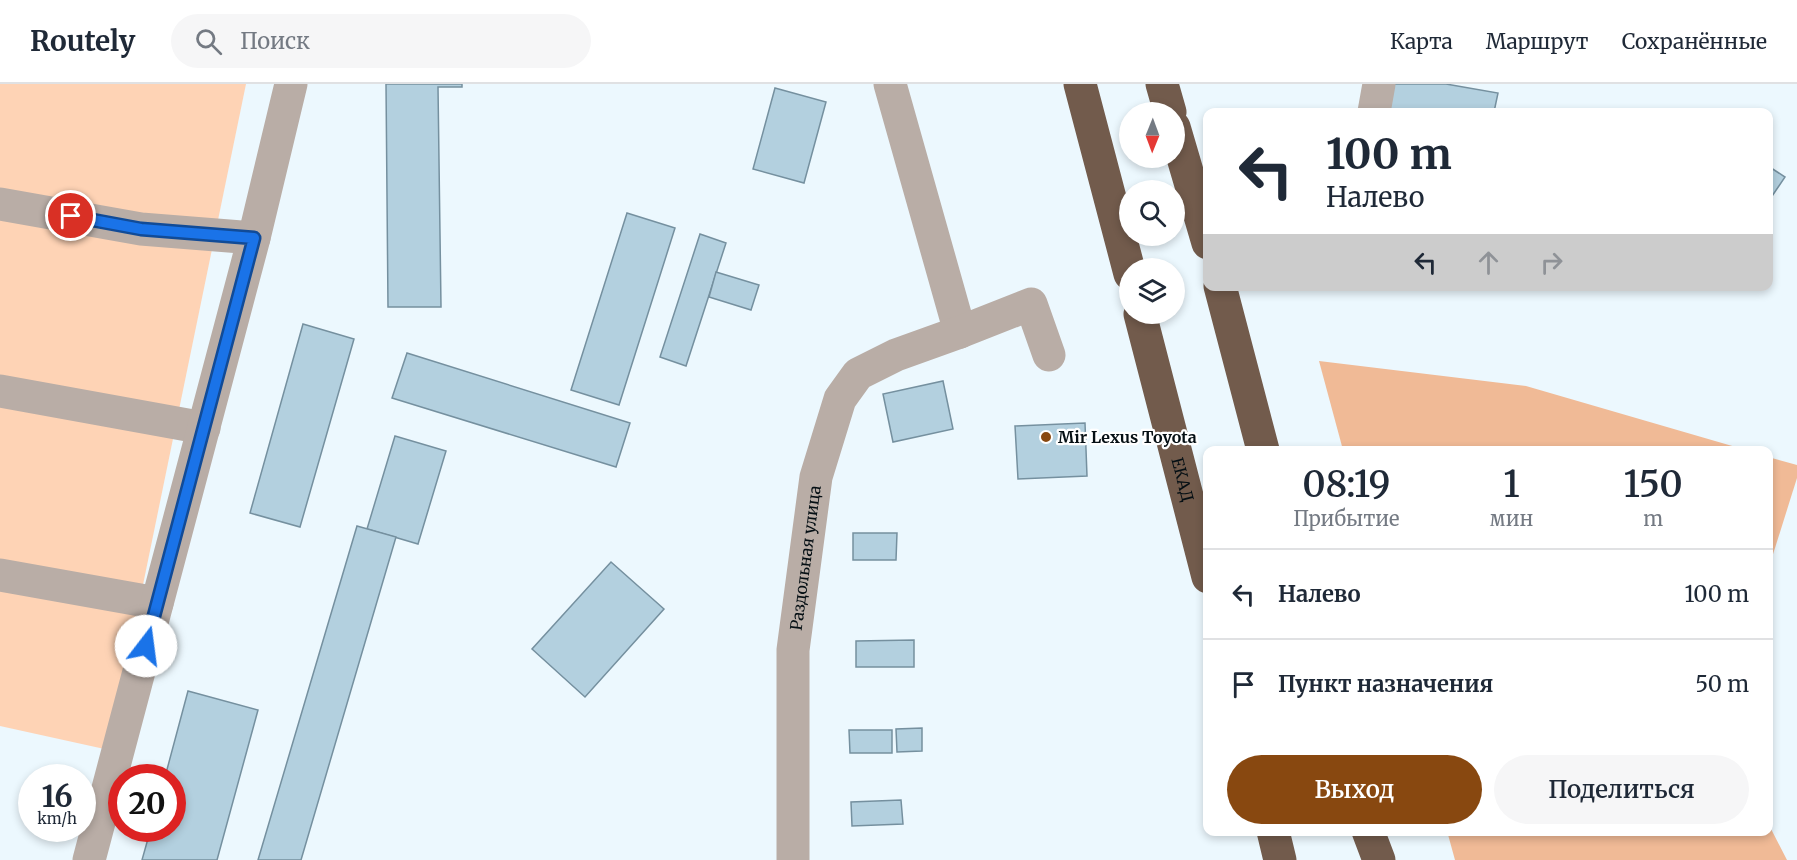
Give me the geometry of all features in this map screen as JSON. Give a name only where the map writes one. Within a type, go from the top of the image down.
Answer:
[{"type":"highway","points":[[1080,84],[1126,258]]},
{"type":"highway","points":[[1162,84],[1167,102]]},
{"type":"highway","points":[[1185,165],[1203,226]]},
{"type":"highway","points":[[1221,291],[1262,446]]},
{"type":"highway","name":"ЕКАД","points":[[1143,324],[1203,558]]},
{"type":"highway","points":[[1274,836],[1280,860]]},
{"type":"highway","points":[[1364,836],[1370,860]]},
{"type":"highway","points":[[1370,836],[1378,860]]},
{"type":"street","points":[[89,860],[254,238],[291,84]]},
{"type":"street","points":[[890,84],[960,332]]},
{"type":"street","points":[[1375,108],[1379,84]]},
{"type":"street","points":[[0,204],[141,229],[254,238]]},
{"type":"street","name":"Раздольная улица","points":[[793,860],[793,650],[816,477],[840,399],[858,374],[896,355],[1031,304],[1049,355]]},
{"type":"street","points":[[0,391],[204,428]]},
{"type":"street","points":[[0,575],[157,603]]},
{"type":"shaded area","points":[[0,84],[246,84],[109,750],[0,726]]},
{"type":"shaded area","points":[[1319,361],[1526,386],[1732,446],[1342,446]]},
{"type":"shaded area","points":[[1773,458],[1797,465],[1797,478],[1773,554]]},
{"type":"shaded area","points":[[1773,833],[1787,860],[1455,860],[1448,836],[1773,836]]},
{"type":"building","points":[[386,84],[462,84],[462,87],[438,87],[441,307],[388,307]]},
{"type":"building","points":[[1390,84],[1446,84],[1498,93],[1495,108],[1386,108]]},
{"type":"building","points":[[775,88],[826,102],[804,183],[753,169]]},
{"type":"building","points":[[1773,169],[1785,177],[1773,195]]},
{"type":"building","points":[[627,213],[675,228],[619,405],[571,390]]},
{"type":"building","points":[[700,234],[726,243],[686,366],[660,357]]},
{"type":"building","points":[[716,272],[759,285],[751,310],[709,297]]},
{"type":"building","points":[[303,324],[354,339],[300,527],[250,513]]},
{"type":"building","points":[[407,353],[630,423],[616,467],[392,398]]},
{"type":"building","points":[[943,381],[953,429],[893,442],[883,394]]},
{"type":"building","points":[[1085,423],[1087,476],[1018,479],[1015,426]]},
{"type":"building","points":[[395,436],[446,451],[418,544],[367,529]]},
{"type":"building","points":[[357,526],[396,537],[301,860],[258,860]]},
{"type":"building","points":[[853,533],[897,533],[896,560],[853,560]]},
{"type":"building","points":[[611,562],[664,609],[585,697],[532,649]]},
{"type":"building","points":[[914,640],[914,667],[856,667],[856,641]]},
{"type":"building","points":[[188,691],[258,710],[217,860],[142,860],[147,842],[186,842],[186,764],[168,764]]},
{"type":"building","points":[[922,728],[922,751],[897,752],[896,729]]},
{"type":"building","points":[[849,730],[892,730],[892,753],[850,753]]},
{"type":"building","points":[[901,800],[903,824],[852,826],[851,802]]},
{"type":"place","name":"Mir Lexus Toyota","points":[[1046,437]]},
{"type":"route","points":[[71,216],[141,229],[254,238],[146,646]]}]
